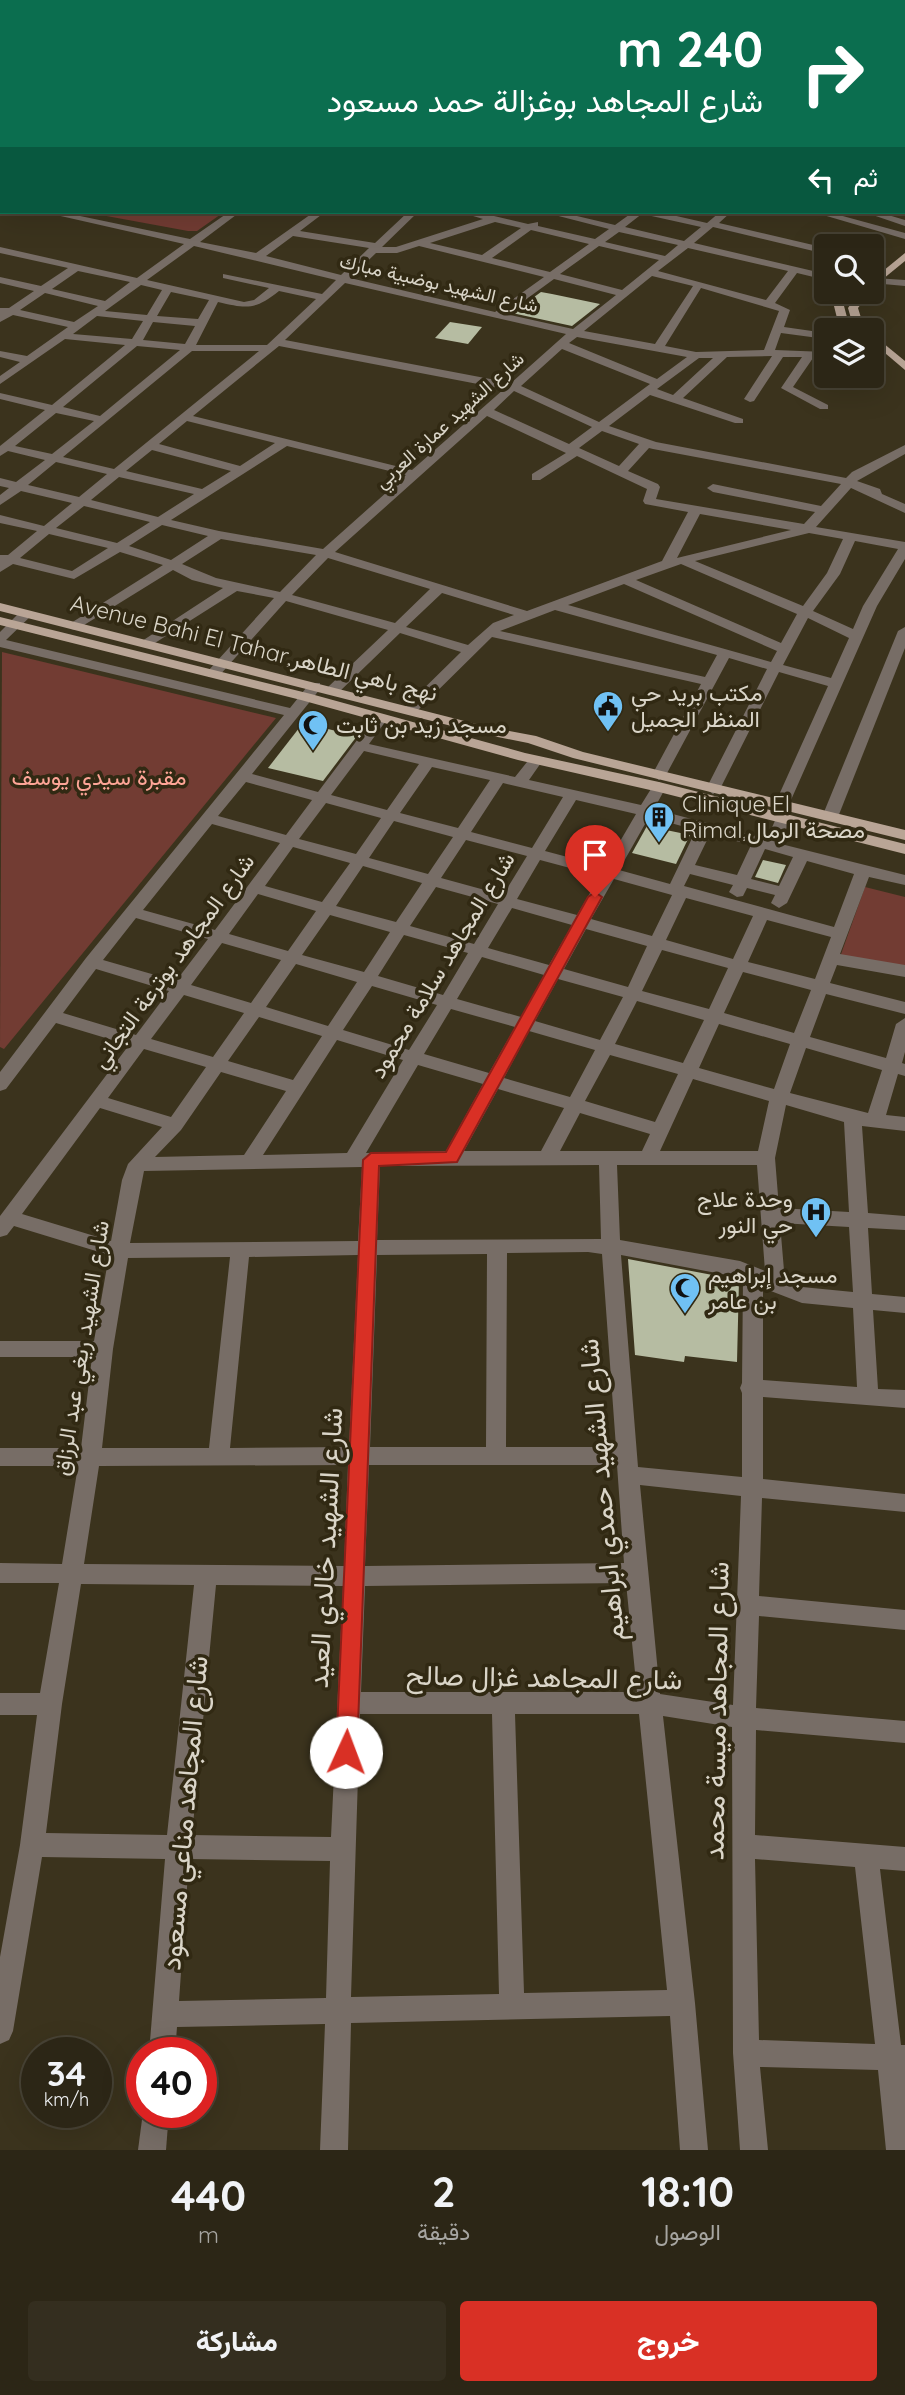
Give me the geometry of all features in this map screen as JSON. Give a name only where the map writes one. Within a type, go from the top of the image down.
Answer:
[{"type":"main road","points":[[884,261],[905,239]]},
{"type":"main road","points":[[884,267],[905,256]]},
{"type":"main road","points":[[884,348],[905,367]]},
{"type":"main road","points":[[884,365],[905,382]]},
{"type":"main road","name":"Avenue Bahi El Tahar,نهج باهي الطاهر","points":[[0,607],[14,620],[310,692],[381,718],[536,760],[713,789],[905,849]]},
{"type":"main road","name":"Avenue Bahi El Tahar,نهج باهي الطاهر","points":[[14,620],[76,626],[147,644],[217,669]]},
{"type":"main road","name":"Avenue Bahi El Tahar,نهج باهي الطاهر","points":[[310,692],[333,690],[488,731],[531,739],[659,781],[782,812],[830,817],[905,835]]},
{"type":"street","name":"شارع الشهيد بوضبية مبارك","points":[[57,214],[192,243],[244,265],[342,279],[575,333],[696,355],[814,354]]},
{"type":"street","points":[[0,381],[232,214]]},
{"type":"street","points":[[0,501],[189,348],[202,323],[209,297],[244,265],[315,214]]},
{"type":"street","points":[[0,568],[6,558],[45,530],[274,345],[411,214]]},
{"type":"street","points":[[475,214],[666,259]]},
{"type":"street","points":[[482,260],[548,214]]},
{"type":"street","points":[[559,214],[814,274]]},
{"type":"street","points":[[498,316],[636,214]]},
{"type":"street","points":[[657,214],[814,248]]},
{"type":"street","name":"شارع الشهيد عمارة العربي","points":[[217,669],[326,553],[561,344],[724,214]]},
{"type":"street","points":[[824,214],[905,239]]},
{"type":"street","points":[[876,214],[905,223]]},
{"type":"street","points":[[291,233],[397,250],[494,218]]},
{"type":"street","points":[[419,243],[623,293]]},
{"type":"street","points":[[0,250],[250,306],[277,287]]},
{"type":"street","points":[[244,265],[277,287],[323,297]]},
{"type":"street","points":[[0,320],[5,311],[44,290],[77,267]]},
{"type":"street","points":[[769,304],[794,269]]},
{"type":"street","points":[[650,273],[699,284],[785,310],[777,329],[774,353],[750,399]]},
{"type":"street","points":[[884,276],[905,283]]},
{"type":"street","points":[[0,280],[105,304]]},
{"type":"street","points":[[658,348],[699,284]]},
{"type":"street","points":[[3,449],[136,342],[168,288]]},
{"type":"street","points":[[5,311],[76,326]]},
{"type":"street","points":[[93,313],[202,323]]},
{"type":"street","points":[[777,329],[814,334]]},
{"type":"street","points":[[63,336],[189,348],[274,345],[514,387],[601,427],[824,510]]},
{"type":"street","points":[[561,344],[653,386],[675,399],[740,421]]},
{"type":"street","points":[[0,354],[28,360]]},
{"type":"street","points":[[675,399],[724,354]]},
{"type":"street","points":[[810,354],[787,388],[824,407]]},
{"type":"street","points":[[536,477],[696,355]]},
{"type":"street","points":[[0,396],[103,420]]},
{"type":"street","points":[[486,411],[571,452],[654,487],[649,501],[905,547],[870,606],[834,684],[782,812],[732,905]]},
{"type":"street","points":[[183,417],[415,474]]},
{"type":"street","points":[[6,558],[74,575],[284,443]]},
{"type":"street","points":[[620,472],[647,443]]},
{"type":"street","points":[[149,445],[242,470]]},
{"type":"street","points":[[3,449],[203,493]]},
{"type":"street","points":[[410,710],[489,632],[527,615],[667,564],[806,530],[847,482],[870,465],[905,449]]},
{"type":"street","points":[[720,473],[847,482],[876,492],[876,496],[905,509]]},
{"type":"street","points":[[667,564],[720,473]]},
{"type":"street","points":[[0,482],[219,535],[326,553],[527,615]]},
{"type":"street","points":[[0,519],[115,547],[234,587],[283,596],[471,650]]},
{"type":"street","points":[[76,626],[219,535]]},
{"type":"street","points":[[713,789],[783,649],[805,612],[833,574],[850,537]]},
{"type":"street","points":[[682,560],[857,636]]},
{"type":"street","points":[[626,580],[783,649]]},
{"type":"street","points":[[147,644],[234,587]]},
{"type":"street","points":[[333,690],[439,588]]},
{"type":"street","points":[[554,605],[834,684]]},
{"type":"street","points":[[14,620],[0,641],[293,713]]},
{"type":"street","points":[[830,817],[905,631]]},
{"type":"street","points":[[489,632],[709,682]]},
{"type":"street","points":[[451,1158],[645,811],[725,652]]},
{"type":"street","points":[[889,667],[905,669]]},
{"type":"street","points":[[0,1085],[92,962],[310,692]]},
{"type":"street","name":"شارع المجاهد بوترعة التجاني","points":[[5,1223],[381,718]]},
{"type":"street","points":[[361,746],[706,826],[863,871],[905,880]]},
{"type":"street","points":[[520,782],[536,760]]},
{"type":"street","points":[[137,1164],[175,1125],[427,763]]},
{"type":"street","points":[[241,776],[841,934]]},
{"type":"street","points":[[250,1160],[499,777]]},
{"type":"street","name":"شارع المجاهد سلامة محمود","points":[[362,1160],[412,1059],[572,794]]},
{"type":"street","points":[[207,818],[736,965],[905,1007]]},
{"type":"street","points":[[681,892],[676,887],[706,826]]},
{"type":"street","points":[[647,1159],[736,965],[784,892],[802,854]]},
{"type":"street","points":[[685,868],[784,892]]},
{"type":"street","points":[[776,1287],[766,1158],[769,1137],[779,1098],[863,871]]},
{"type":"street","points":[[254,888],[898,1068]]},
{"type":"street","points":[[547,1158],[605,1049],[681,892]]},
{"type":"street","points":[[133,912],[779,1098],[853,1118],[905,1124]]},
{"type":"street","points":[[831,958],[905,971]]},
{"type":"street","points":[[92,962],[412,1059],[660,1130]]},
{"type":"street","points":[[51,1016],[298,1088]]},
{"type":"street","points":[[874,1121],[898,1068],[905,1024]]},
{"type":"street","points":[[98,1101],[175,1125]]},
{"type":"street","points":[[853,1118],[868,1396]]},
{"type":"street","points":[[137,1164],[451,1158],[766,1158]]},
{"type":"street","name":"شارع الشهيد حمدي ابراهيم","points":[[608,1158],[611,1247],[636,1573],[682,2003],[694,2150]]},
{"type":"street","name":"شارع الشهيد خالدي العيد","points":[[334,2150],[348,1703],[367,1248],[362,1160]]},
{"type":"street","name":"شارع الشهيد ريغي عبد الرزاق","points":[[1,2017],[32,1845],[50,1704],[90,1457],[103,1349],[131,1180],[137,1164]]},
{"type":"street","points":[[771,1215],[905,1223]]},
{"type":"street","points":[[5,1223],[121,1251],[497,1245],[637,1249],[753,1273],[776,1287],[802,1296],[905,1306]]},
{"type":"street","points":[[496,1456],[497,1245]]},
{"type":"street","points":[[219,1456],[240,1249]]},
{"type":"street","name":"شارع المجاهد ميسة محمد","points":[[753,1273],[750,1388],[752,1488],[744,1718],[743,1846],[746,2053],[754,2150]]},
{"type":"street","points":[[0,1349],[103,1349]]},
{"type":"street","points":[[750,1388],[905,1399]]},
{"type":"street","points":[[0,1457],[360,1454],[496,1456],[629,1466],[752,1488],[905,1503]]},
{"type":"street","points":[[0,1573],[355,1576],[636,1573]]},
{"type":"street","name":"شارع المجاهد مناعي مسعود","points":[[164,2037],[178,1849],[206,1574]]},
{"type":"street","points":[[747,1605],[905,1620]]},
{"type":"street","name":"شارع المجاهد غزال صالح","points":[[348,1703],[649,1703],[744,1718],[905,1732]]},
{"type":"street","points":[[0,1704],[50,1704]]},
{"type":"street","points":[[503,1704],[512,2008]]},
{"type":"street","points":[[32,1845],[178,1849],[343,1849]]},
{"type":"street","points":[[743,1846],[905,1859]]},
{"type":"street","points":[[866,1855],[897,2058],[900,2150]]},
{"type":"street","points":[[166,2014],[682,2003]]},
{"type":"street","points":[[746,2053],[897,2058]]},
{"type":"street","points":[[152,2150],[154,2128]]},
{"type":"green space","points":[[103,214],[221,214],[197,231]]},
{"type":"green space","name":"مقبرة سيدي يوسف","points":[[2,652],[276,718],[4,1049],[0,1047]]},
{"type":"green space","points":[[865,887],[905,897],[905,968],[840,957]]},
{"type":"building","points":[[541,292],[600,304],[572,326],[512,313]]},
{"type":"building","points":[[450,322],[482,327],[468,344],[435,338]]},
{"type":"building","name":"مسجد زيد بن ثابت","points":[[303,723],[357,736],[323,781],[268,768]]},
{"type":"building","name":"Clinique El Rimal,مصحة الرمال","points":[[647,826],[690,835],[676,864],[632,853]]},
{"type":"building","points":[[763,860],[786,865],[778,883],[755,877]]},
{"type":"building","name":"مسجد إبراهيم بن عامر","points":[[628,1259],[739,1280],[737,1362],[685,1356],[684,1362],[635,1355]]},
{"type":"place","name":"مكتب بريد حي المنظر الجميل","points":[[608,733]]},
{"type":"place","name":"مسجد زيد بن ثابت","points":[[313,752]]},
{"type":"place","name":"Clinique El Rimal,مصحة الرمال","points":[[659,844]]},
{"type":"place","name":"وحدة علاج حي النور","points":[[816,1239]]},
{"type":"place","name":"مسجد إبراهيم بن عامر","points":[[685,1315]]},
{"type":"route","points":[[346,1752],[371,1160],[451,1158],[595,897]]}]
